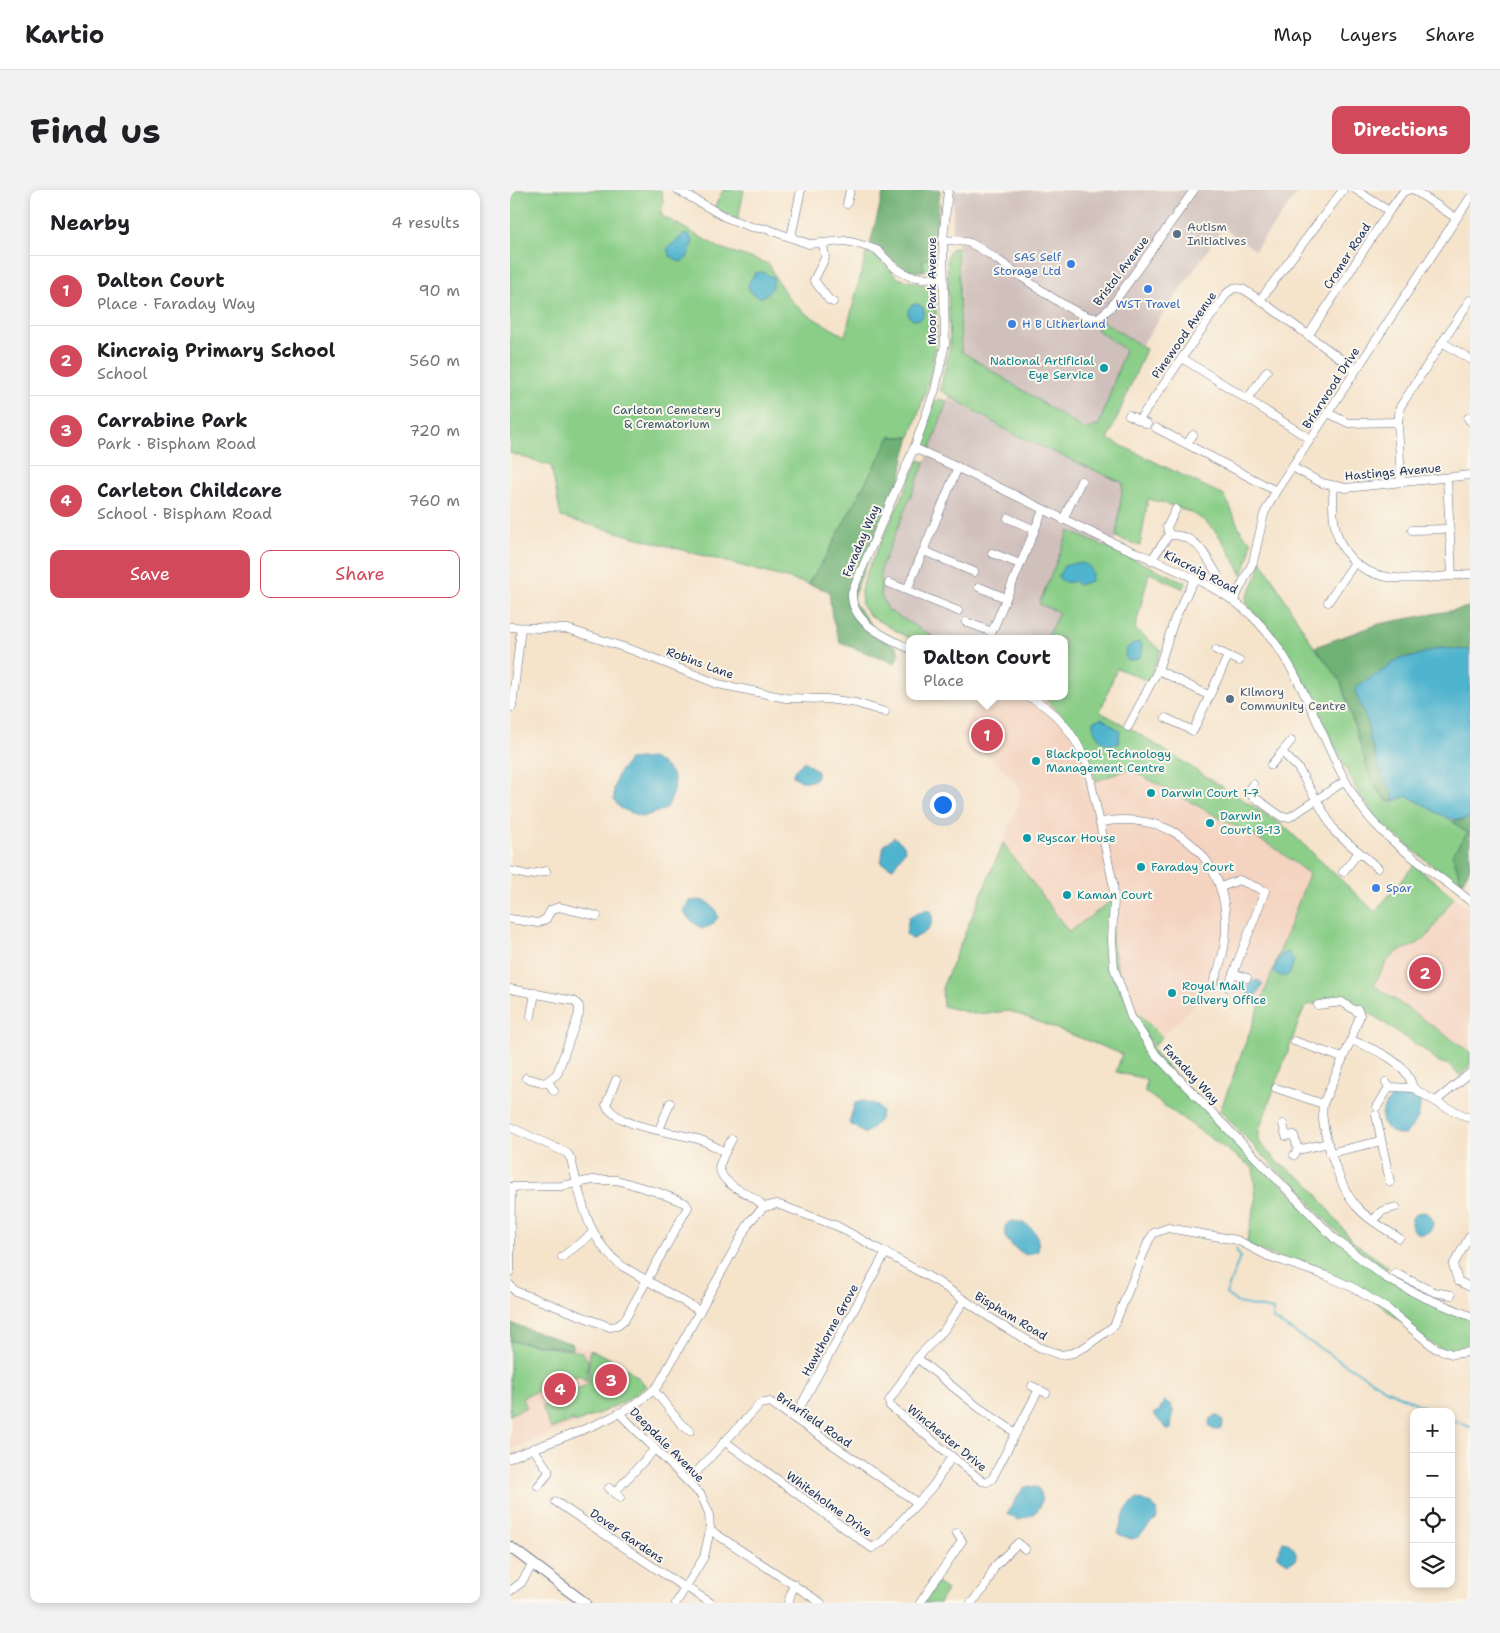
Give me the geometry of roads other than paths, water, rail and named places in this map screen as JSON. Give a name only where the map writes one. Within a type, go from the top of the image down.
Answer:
[{"type":"main road","points":[[510,1547],[585,1603]]},
{"type":"street","points":[[678,190],[732,220],[809,244],[831,242],[855,243],[877,250],[894,267],[909,276],[924,278],[943,277]]},
{"type":"street","points":[[791,237],[801,190]]},
{"type":"street","points":[[847,204],[850,190]]},
{"type":"street","name":"Moor Park Avenue","points":[[914,448],[935,390],[945,344],[943,240],[948,190]]},
{"type":"street","name":"Bristol Avenue","points":[[943,240],[969,243],[1071,308],[1089,318],[1098,318],[1110,308],[1194,190]]},
{"type":"street","points":[[1260,300],[1343,190]]},
{"type":"street","points":[[1356,190],[1389,211]]},
{"type":"street","name":"Cromer Road","points":[[1308,336],[1389,211],[1403,192],[1408,190]]},
{"type":"street","points":[[1414,190],[1456,218]]},
{"type":"street","name":"Briarwood Drive","points":[[1234,600],[1253,562],[1264,514],[1276,491],[1470,198]]},
{"type":"street","points":[[823,244],[824,262],[811,280],[833,302]]},
{"type":"street","name":"Pinewood Avenue","points":[[1129,415],[1143,422],[1182,358],[1227,293],[1234,288],[1243,289],[1260,300],[1356,370]]},
{"type":"street","points":[[1401,482],[1398,422],[1400,407],[1470,300]]},
{"type":"street","points":[[1442,342],[1470,359]]},
{"type":"street","points":[[1182,358],[1248,398],[1310,440]]},
{"type":"street","points":[[1248,398],[1267,371]]},
{"type":"street","points":[[1328,412],[1348,423],[1398,422]]},
{"type":"street","points":[[1156,428],[1276,491]]},
{"type":"street","points":[[1187,444],[1193,435]]},
{"type":"street","name":"Kincraig Road","points":[[914,448],[958,467],[1063,520],[1234,600],[1254,617],[1277,645],[1344,780],[1362,809],[1380,830],[1470,901]]},
{"type":"street","name":"Faraday Way","points":[[906,647],[867,624],[858,616],[852,600],[853,590],[862,566],[914,448]]},
{"type":"street","points":[[907,590],[958,467]]},
{"type":"street","name":"Hastings Avenue","points":[[1292,467],[1334,487],[1346,488],[1470,475]]},
{"type":"street","points":[[1447,478],[1448,529],[1452,576]]},
{"type":"street","points":[[1063,520],[1081,481]]},
{"type":"street","points":[[1334,487],[1333,515],[1337,535],[1345,553],[1354,564],[1379,576],[1396,578],[1470,574]]},
{"type":"street","points":[[1151,560],[1169,535],[1167,527],[1176,509]]},
{"type":"street","points":[[966,622],[992,632],[1043,510]]},
{"type":"street","points":[[1008,518],[1035,530]]},
{"type":"street","points":[[1412,530],[1448,529]]},
{"type":"street","points":[[1169,535],[1187,536],[1203,552],[1215,571],[1205,572]]},
{"type":"street","points":[[924,551],[974,572]]},
{"type":"street","points":[[992,553],[1020,564]]},
{"type":"street","points":[[1328,602],[1354,564]]},
{"type":"street","points":[[1128,727],[1158,670],[1175,618],[1194,580]]},
{"type":"street","points":[[889,583],[958,611]]},
{"type":"street","points":[[979,587],[1006,598]]},
{"type":"street","name":"Robins Lane","points":[[510,627],[568,629],[635,651],[718,684],[786,698],[827,699],[856,703],[885,712]]},
{"type":"street","points":[[512,707],[512,691],[521,628]]},
{"type":"street","points":[[1216,650],[1239,661]]},
{"type":"street","points":[[1166,718],[1193,731],[1228,656]]},
{"type":"street","points":[[1158,670],[1210,696]]},
{"type":"street","name":"Faraday Way","points":[[1036,700],[1053,712],[1082,752],[1090,773],[1114,892],[1112,940],[1114,968],[1131,1017],[1156,1055],[1332,1237],[1386,1278],[1470,1316]]},
{"type":"street","points":[[1128,710],[1136,714]]},
{"type":"street","points":[[1271,765],[1291,741]]},
{"type":"street","points":[[1282,752],[1298,768],[1335,832],[1378,868]]},
{"type":"street","points":[[1253,784],[1247,792],[1282,817],[1290,816],[1344,780]]},
{"type":"street","points":[[1101,822],[1115,820],[1152,823],[1176,834],[1196,849],[1215,875],[1221,887],[1227,908],[1227,933],[1216,977],[1230,975],[1247,978]]},
{"type":"street","points":[[1343,872],[1359,852]]},
{"type":"street","points":[[510,871],[528,875],[546,870]]},
{"type":"street","points":[[1221,887],[1239,880],[1265,891],[1230,975],[1228,987]]},
{"type":"street","points":[[510,919],[538,923],[546,919],[551,910],[559,907],[596,916]]},
{"type":"street","points":[[510,989],[574,1001],[579,1006],[578,1014],[557,1074],[548,1082],[541,1083],[529,1079],[536,1071]]},
{"type":"street","points":[[531,1016],[535,993]]},
{"type":"street","points":[[1318,1005],[1342,1002],[1360,1014],[1321,1113],[1330,1153],[1355,1205],[1399,1238]]},
{"type":"street","points":[[1294,1041],[1304,1040],[1343,1058]]},
{"type":"street","points":[[1351,1040],[1380,1051],[1408,1074],[1413,1088]]},
{"type":"street","points":[[1436,1101],[1470,1073]]},
{"type":"street","points":[[616,1080],[607,1100],[608,1108],[617,1116],[659,1130],[701,1140],[726,1152]]},
{"type":"street","points":[[548,1082],[554,1091]]},
{"type":"street","points":[[1378,1107],[1387,1085],[1413,1088],[1470,1118]]},
{"type":"street","points":[[1276,1088],[1285,1095],[1323,1104]]},
{"type":"street","points":[[659,1130],[670,1103]]},
{"type":"street","points":[[1376,1115],[1390,1182]]},
{"type":"street","points":[[1283,1124],[1286,1136],[1294,1135],[1296,1153],[1328,1143]]},
{"type":"street","points":[[510,1127],[565,1150],[571,1160],[585,1216],[593,1233],[616,1262],[700,1311]]},
{"type":"street","points":[[510,1458],[637,1405],[654,1390],[750,1221],[764,1207],[754,1196],[738,1190],[723,1177],[719,1166],[732,1139]]},
{"type":"street","points":[[1330,1153],[1381,1141]]},
{"type":"street","points":[[510,1272],[510,1187],[577,1184],[602,1179],[617,1180],[657,1192],[687,1205],[686,1213],[624,1321],[614,1328],[515,1291],[510,1285]]},
{"type":"street","name":"Bispham Road","points":[[764,1207],[777,1204],[837,1226],[938,1282],[1000,1325],[1039,1347],[1060,1355],[1073,1353],[1092,1343],[1114,1326],[1149,1240],[1161,1229],[1173,1228],[1237,1240],[1268,1256],[1328,1276],[1354,1288],[1376,1302],[1436,1348],[1452,1354],[1470,1352]]},
{"type":"street","points":[[1373,1220],[1382,1211],[1396,1207]]},
{"type":"street","points":[[562,1257],[593,1233]]},
{"type":"street","points":[[1446,1306],[1458,1281],[1453,1265],[1470,1236]]},
{"type":"street","name":"Hawthorne Grove","points":[[794,1418],[886,1252]]},
{"type":"street","points":[[1395,1273],[1434,1292],[1452,1295]]},
{"type":"street","points":[[1458,1281],[1470,1287]]},
{"type":"street","name":"Winchester Drive","points":[[964,1301],[944,1330],[917,1358],[889,1401],[890,1406],[951,1458],[982,1481],[987,1482],[992,1478],[1039,1389]]},
{"type":"street","points":[[917,1358],[978,1407],[1016,1433]]},
{"type":"street","points":[[654,1390],[680,1424],[690,1431]]},
{"type":"street","name":"Briarfield Road","points":[[688,1481],[724,1441],[765,1401],[770,1402],[794,1418],[918,1503]]},
{"type":"street","name":"Deepdale Avenue","points":[[619,1413],[701,1495],[709,1514],[710,1530],[704,1557],[676,1603]]},
{"type":"street","name":"Whiteholme Drive","points":[[724,1441],[869,1547],[876,1547],[918,1503],[933,1486],[951,1458]]},
{"type":"street","points":[[533,1448],[548,1470],[548,1474],[538,1486]]},
{"type":"street","points":[[620,1498],[611,1491],[655,1449]]},
{"type":"street","name":"Dover Gardens","points":[[556,1502],[711,1603]]},
{"type":"street","points":[[710,1530],[821,1603]]},
{"type":"street","points":[[957,1532],[962,1541]]},
{"type":"street","points":[[920,1603],[962,1541],[970,1536]]},
{"type":"street","points":[[971,1603],[984,1588],[995,1566],[1020,1540],[1025,1549]]},
{"type":"street","points":[[510,1591],[521,1582],[533,1564]]},
{"type":"street","points":[[788,1603],[794,1584]]},
{"type":"water","points":[[684,234],[689,235],[693,242],[687,258],[680,262],[670,256],[667,249]]},
{"type":"water","points":[[763,272],[774,278],[772,289],[761,298],[750,292],[748,284],[755,273]]},
{"type":"water","points":[[916,304],[924,312],[916,320],[908,312]]},
{"type":"water","points":[[1076,563],[1090,567],[1092,573],[1091,581],[1078,585],[1074,581],[1065,582],[1058,577],[1064,566]]},
{"type":"water","points":[[1139,642],[1142,644],[1141,656],[1134,660],[1126,660],[1126,650],[1132,644]]},
{"type":"water","points":[[1438,648],[1470,650],[1470,817],[1462,820],[1446,817],[1407,796],[1394,801],[1392,790],[1382,777],[1369,736],[1368,724],[1355,691],[1359,685],[1400,658],[1413,657]]},
{"type":"water","points":[[1102,718],[1120,731],[1118,744],[1108,744],[1097,735],[1093,721]]},
{"type":"water","points":[[652,758],[672,773],[675,785],[666,809],[642,817],[620,808],[614,800],[614,788],[618,774],[629,760]]},
{"type":"water","points":[[804,761],[817,771],[817,776],[813,781],[802,781],[793,776],[794,771]]},
{"type":"water","points":[[894,837],[904,845],[905,850],[893,868],[881,863],[884,845]]},
{"type":"water","points":[[699,900],[711,905],[718,917],[712,925],[702,929],[688,918],[683,910],[690,901]]},
{"type":"water","points":[[925,910],[932,912],[932,922],[925,932],[912,939],[906,934],[909,917]]},
{"type":"water","points":[[1288,952],[1294,961],[1290,973],[1285,977],[1274,973],[1278,960]]},
{"type":"water","points":[[1258,980],[1263,984],[1255,997],[1248,995],[1249,985]]},
{"type":"water","points":[[1402,1092],[1420,1101],[1416,1120],[1404,1135],[1394,1133],[1387,1128],[1382,1116],[1388,1102]]},
{"type":"water","points":[[863,1101],[877,1105],[882,1112],[879,1121],[865,1134],[849,1123],[855,1103]]},
{"type":"water","points":[[1422,1212],[1430,1215],[1433,1223],[1430,1231],[1422,1234],[1414,1231],[1411,1223],[1414,1215]]},
{"type":"water","points":[[1010,1221],[1028,1225],[1032,1229],[1037,1238],[1038,1251],[1026,1255],[1013,1247],[1005,1237],[1005,1226]]},
{"type":"water","points":[[1164,1401],[1170,1404],[1173,1410],[1171,1429],[1168,1430],[1153,1414],[1159,1411]]},
{"type":"water","points":[[1216,1416],[1221,1418],[1223,1423],[1221,1428],[1216,1430],[1211,1428],[1209,1423],[1211,1418]]},
{"type":"water","points":[[1030,1486],[1038,1488],[1041,1494],[1041,1505],[1038,1509],[1030,1516],[1018,1520],[1007,1514],[1023,1488]]},
{"type":"water","points":[[1137,1499],[1151,1503],[1156,1509],[1157,1518],[1138,1537],[1131,1539],[1118,1534],[1126,1510]]},
{"type":"water","points":[[1283,1542],[1291,1545],[1296,1553],[1296,1559],[1288,1563],[1277,1556]]},
{"type":"waterway","points":[[1236,1249],[1240,1257],[1226,1294],[1238,1303],[1273,1310],[1273,1319],[1385,1389],[1426,1408]]},
{"type":"waterway","points":[[1455,1421],[1470,1427]]},
{"type":"place","name":"Autism Initiatives","points":[[1177,234]]},
{"type":"place","name":"SAS Self Storage Ltd","points":[[1071,264]]},
{"type":"place","name":"WST Travel","points":[[1148,289]]},
{"type":"place","name":"H B Litherland","points":[[1012,324]]},
{"type":"place","name":"National Artificial Eye Service","points":[[1104,368]]},
{"type":"place","name":"Kilmory Community Centre","points":[[1230,699]]},
{"type":"place","name":"Dalton Court","points":[[987,735]]},
{"type":"place","name":"Blackpool Technology Management Centre","points":[[1036,761]]},
{"type":"place","name":"Darwin Court 1-7","points":[[1151,793]]},
{"type":"place","name":"Darwin Court 8-13","points":[[1210,823]]},
{"type":"place","name":"Ryscar House","points":[[1027,838]]},
{"type":"place","name":"Faraday Court","points":[[1141,867]]},
{"type":"place","name":"Spar","points":[[1376,888]]},
{"type":"place","name":"Kaman Court","points":[[1067,895]]},
{"type":"place","name":"Kincraig Primary School","points":[[1425,973]]},
{"type":"place","name":"Royal Mail Delivery Office","points":[[1172,993]]},
{"type":"place","name":"Carrabine Park","points":[[611,1380]]},
{"type":"place","name":"Carleton Childcare","points":[[560,1389]]},
{"type":"park label","name":"Carleton Cemetery & Crematorium","points":[[667,417]]}]
